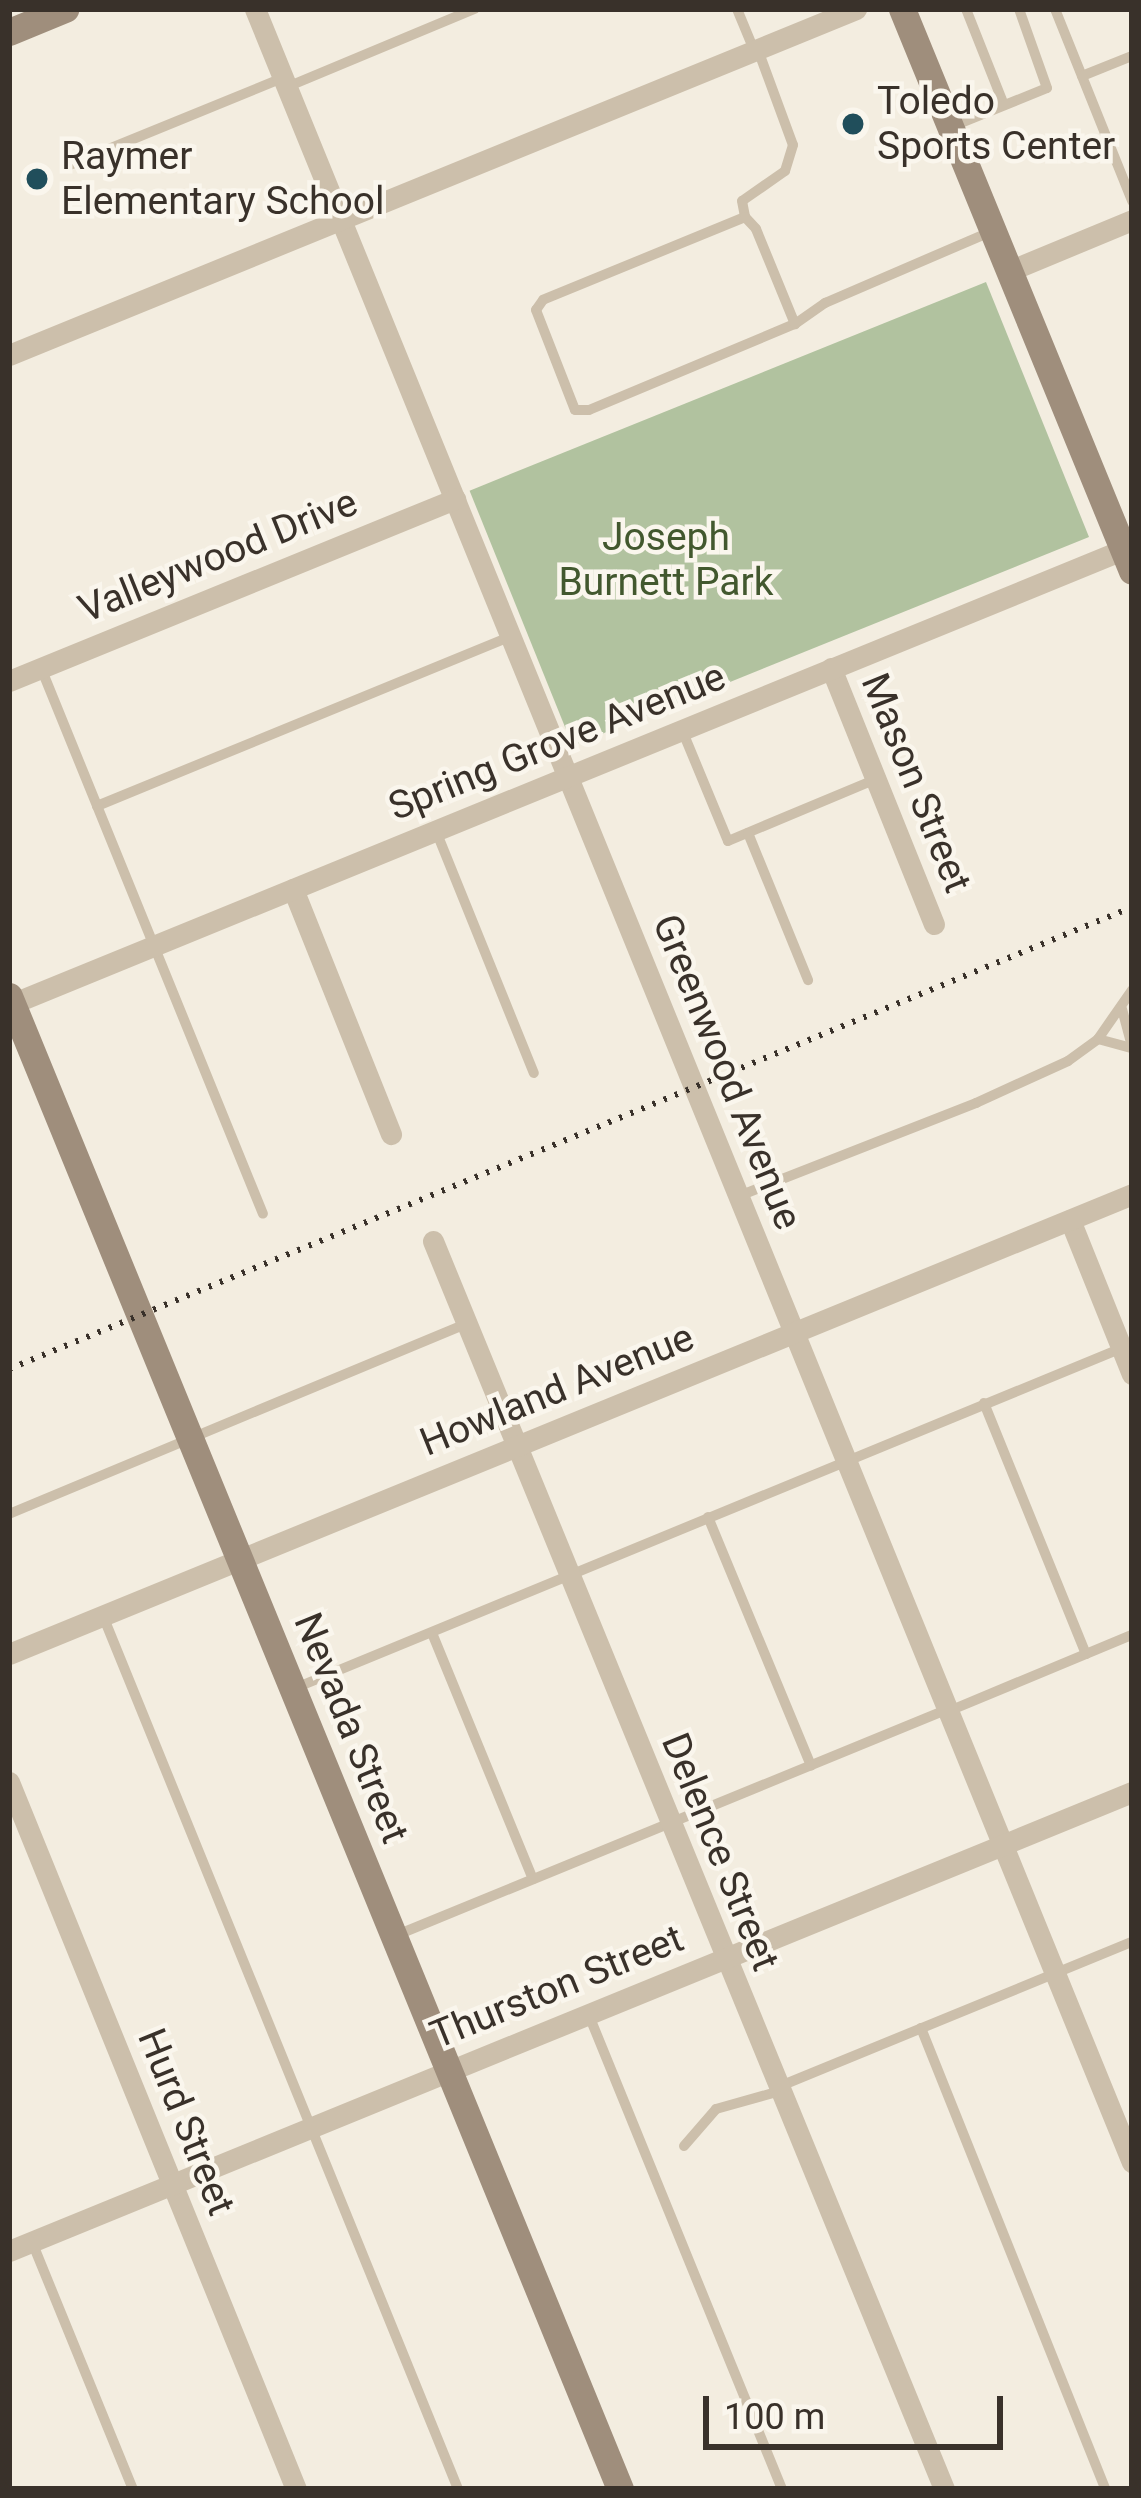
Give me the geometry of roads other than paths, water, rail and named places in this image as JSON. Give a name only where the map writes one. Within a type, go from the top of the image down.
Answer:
[{"type":"street","points":[[9,32],[65,9]]},
{"type":"street","name":"Greenwood Avenue","points":[[255,9],[1132,2162]]},
{"type":"street","points":[[9,355],[856,9]]},
{"type":"street","points":[[902,9],[1129,555]]},
{"type":"street","points":[[1009,271],[1132,220]]},
{"type":"street","name":"Valleywood Drive","points":[[9,681],[454,499]]},
{"type":"street","name":"Spring Grove Avenue","points":[[10,1001],[832,668],[1129,555]]},
{"type":"street","name":"Mason Street","points":[[832,668],[934,924]]},
{"type":"street","points":[[293,889],[391,1134]]},
{"type":"street","name":"Nevada Street","points":[[10,1001],[620,2489]]},
{"type":"street","name":"Howland Avenue","points":[[9,1654],[1132,1194]]},
{"type":"street","points":[[1070,1220],[1132,1374]]},
{"type":"street","name":"Delence Street","points":[[433,1241],[944,2489]]},
{"type":"street","name":"Hurd Street","points":[[9,1781],[296,2489]]},
{"type":"street","name":"Thurston Street","points":[[9,2251],[1132,1792]]},
{"type":"lane","points":[[67,166],[474,9]]},
{"type":"lane","points":[[737,9],[793,145],[785,171],[742,201],[795,324]]},
{"type":"lane","points":[[966,9],[1004,105]]},
{"type":"lane","points":[[950,127],[1049,82],[1019,9]]},
{"type":"lane","points":[[1055,9],[1132,201]]},
{"type":"lane","points":[[1082,76],[1132,56]]},
{"type":"lane","points":[[745,217],[543,301],[536,310],[575,410],[589,410],[795,324],[825,303],[993,231]]},
{"type":"lane","points":[[98,806],[511,636]]},
{"type":"lane","points":[[41,668],[263,1214]]},
{"type":"lane","points":[[682,730],[728,841],[876,779]]},
{"type":"lane","points":[[436,830],[534,1073]]},
{"type":"lane","points":[[748,833],[808,980]]},
{"type":"lane","points":[[739,1196],[1029,1081],[1098,1039],[1132,990]]},
{"type":"lane","points":[[1098,1039],[1132,1047],[1122,1005]]},
{"type":"lane","points":[[9,1514],[466,1324]]},
{"type":"lane","points":[[293,1690],[1122,1348]]},
{"type":"lane","points":[[984,1403],[1086,1654]]},
{"type":"lane","points":[[708,1516],[811,1766]]},
{"type":"lane","points":[[103,1616],[458,2489]]},
{"type":"lane","points":[[432,1634],[533,1879]]},
{"type":"lane","points":[[394,1937],[1132,1635]]},
{"type":"lane","points":[[684,2146],[716,2109],[779,2089],[1132,1942]]},
{"type":"lane","points":[[588,2013],[782,2489]]},
{"type":"lane","points":[[921,2028],[1105,2489]]},
{"type":"lane","points":[[32,2242],[133,2489]]},
{"type":"railway","points":[[9,1369],[1132,907]]},
{"type":"place","name":"Toledo Sports Center","points":[[853,124]]},
{"type":"place","name":"Raymer Elementary School","points":[[37,179]]},
{"type":"park label","name":"Joseph Burnett Park","points":[[666,560]]}]
